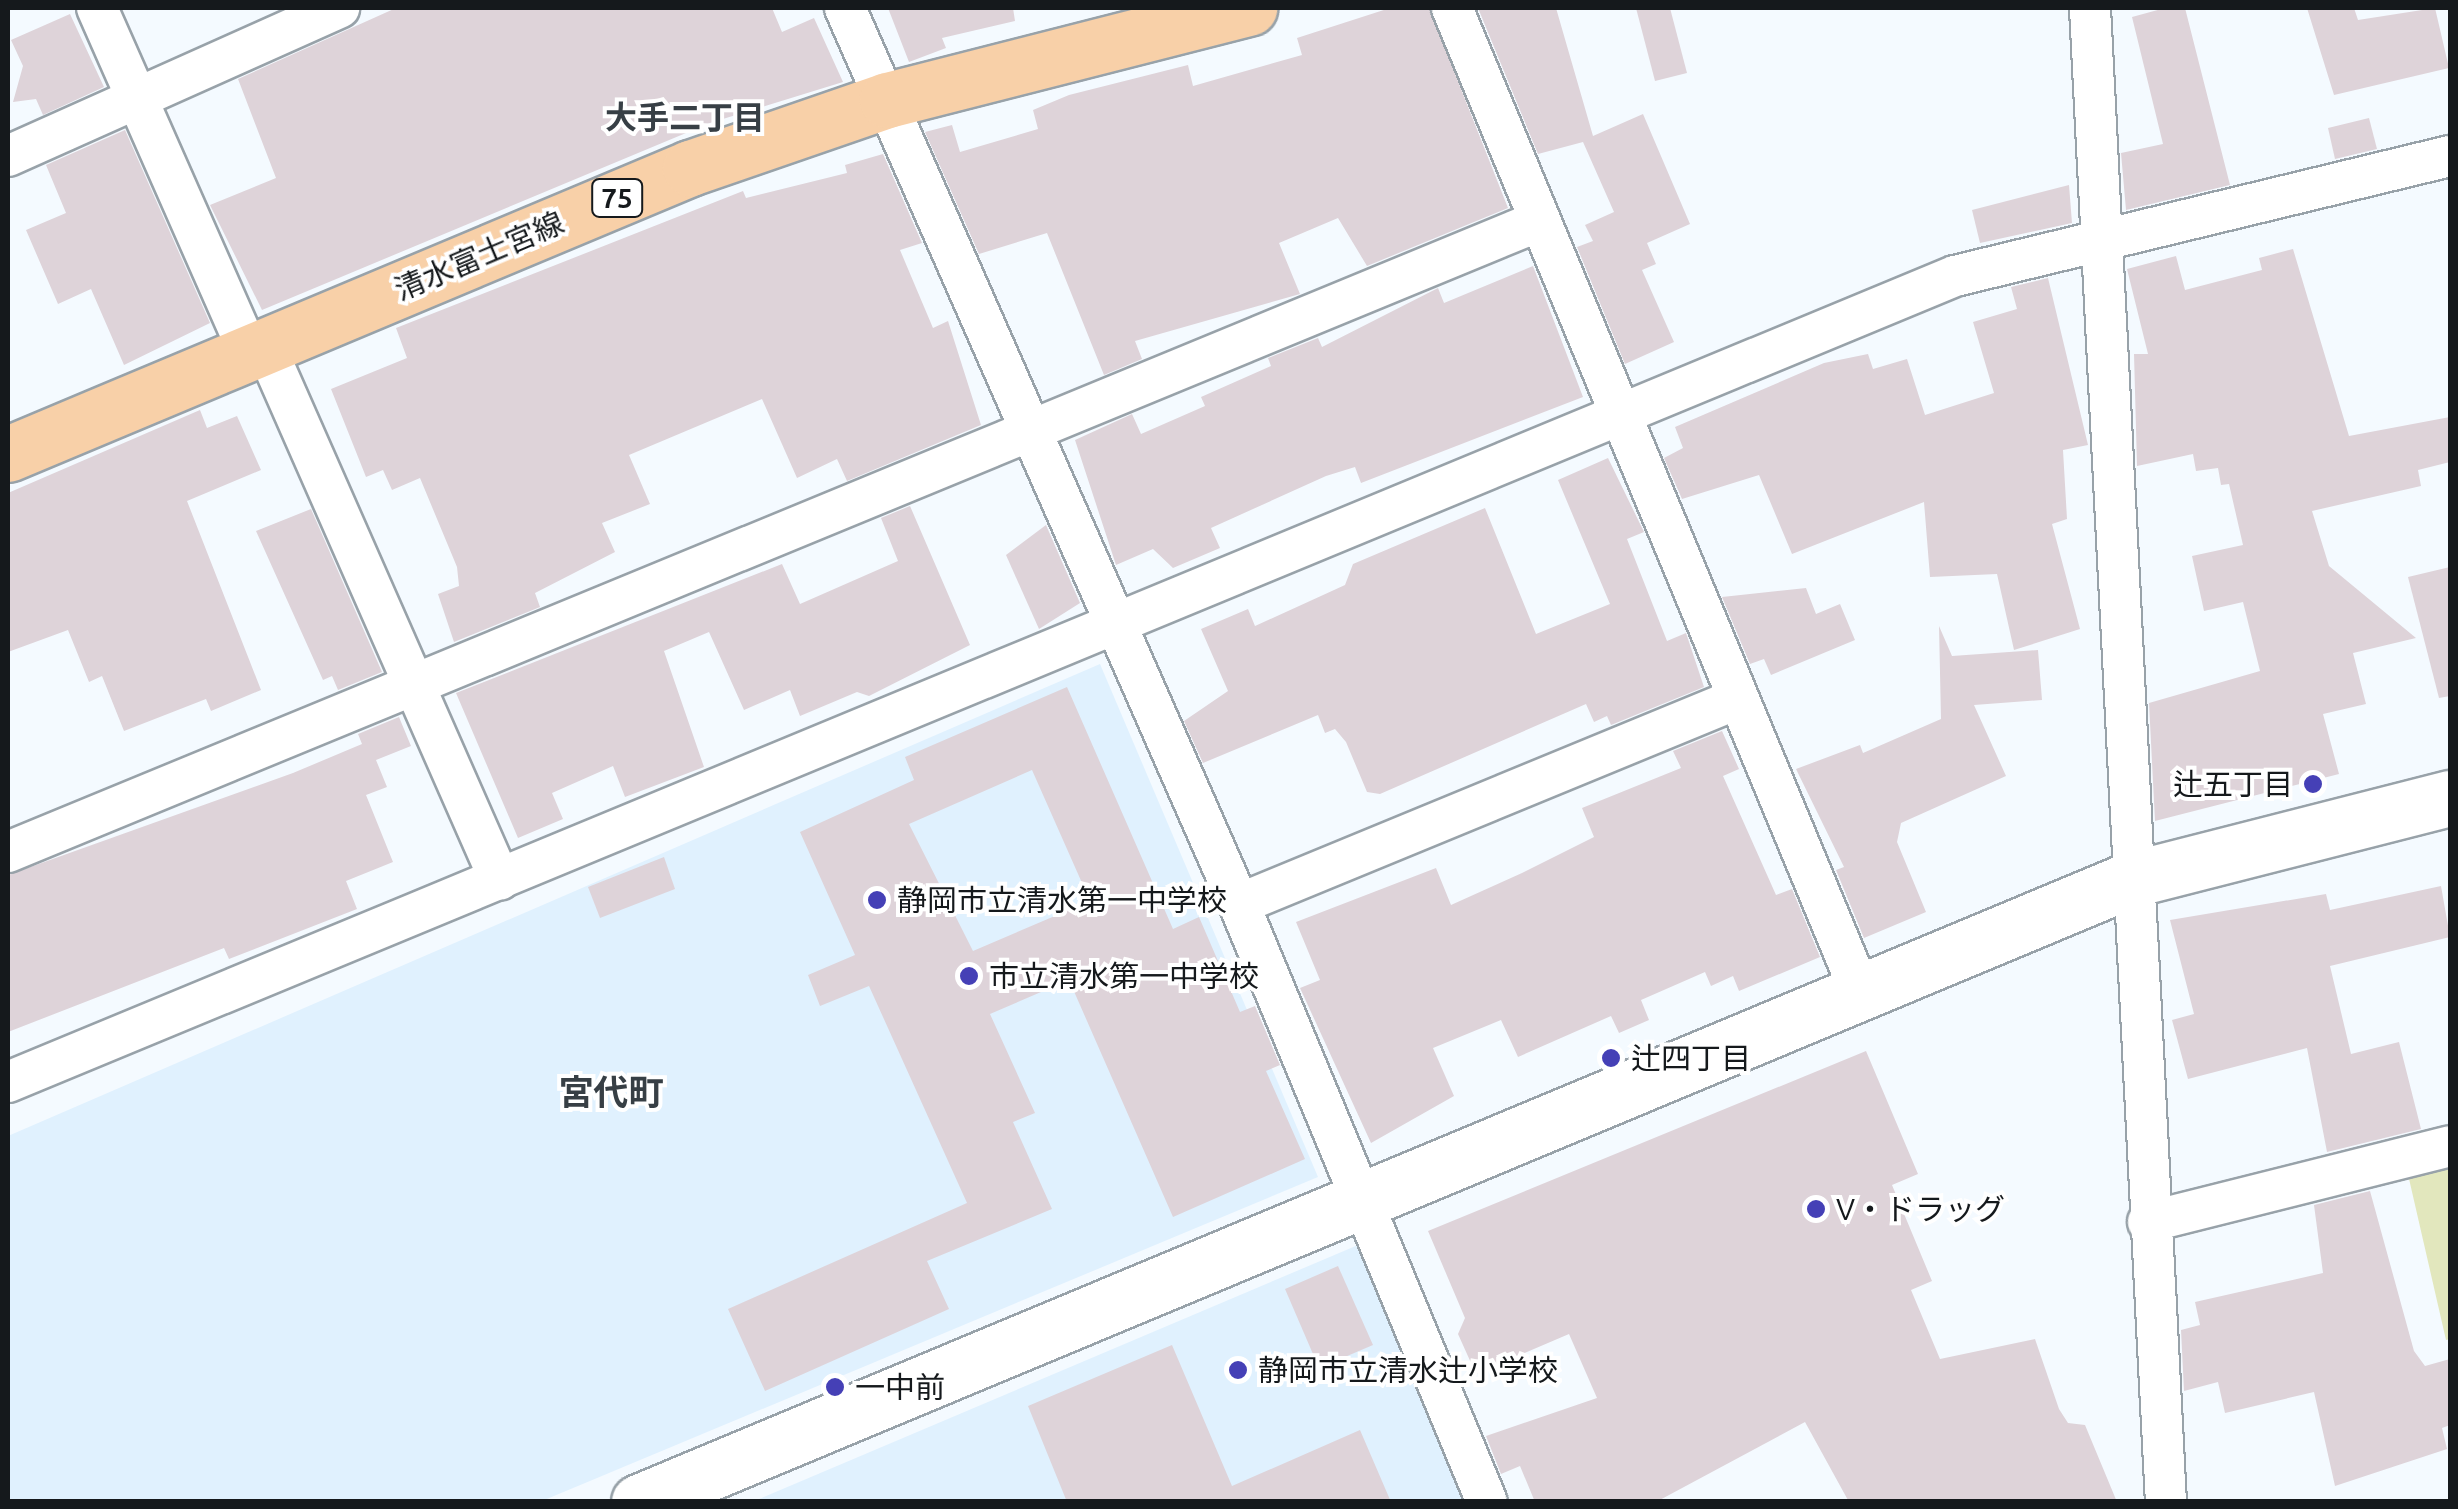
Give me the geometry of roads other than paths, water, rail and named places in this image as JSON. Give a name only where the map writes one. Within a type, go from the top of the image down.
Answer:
[{"type":"main road","name":"清水富士宮線","points":[[8,454],[690,168],[887,100],[1249,8]]},
{"type":"street","points":[[97,8],[417,689],[500,880]]},
{"type":"street","points":[[8,156],[339,8]]},
{"type":"street","points":[[845,8],[1239,904],[1487,1502]]},
{"type":"street","points":[[1452,8],[1860,990]]},
{"type":"street","points":[[2090,8],[2105,242],[2148,1222],[2166,1502]]},
{"type":"street","points":[[8,1082],[1955,276],[2450,156]]},
{"type":"street","points":[[8,852],[417,689],[1031,427],[1539,221]]},
{"type":"street","points":[[1239,904],[1737,698]]},
{"type":"street","points":[[639,1502],[1362,1195],[2132,879],[2450,798]]},
{"type":"street","points":[[2148,1222],[2450,1146]]},
{"type":"place","name":"辻五丁目","points":[[2313,784]]},
{"type":"place","name":"静岡市立清水第一中学校","points":[[877,900]]},
{"type":"place","name":"市立清水第一中学校","points":[[969,976]]},
{"type":"place","name":"辻四丁目","points":[[1611,1058]]},
{"type":"place","name":"V・ドラッグ","points":[[1816,1209]]},
{"type":"place","name":"静岡市立清水辻小学校","points":[[1238,1370]]},
{"type":"place","name":"一中前","points":[[835,1387]]},
{"type":"district","name":"大手二丁目","points":[[685,117]]},
{"type":"district","name":"宮代町","points":[[611,1092]]}]
